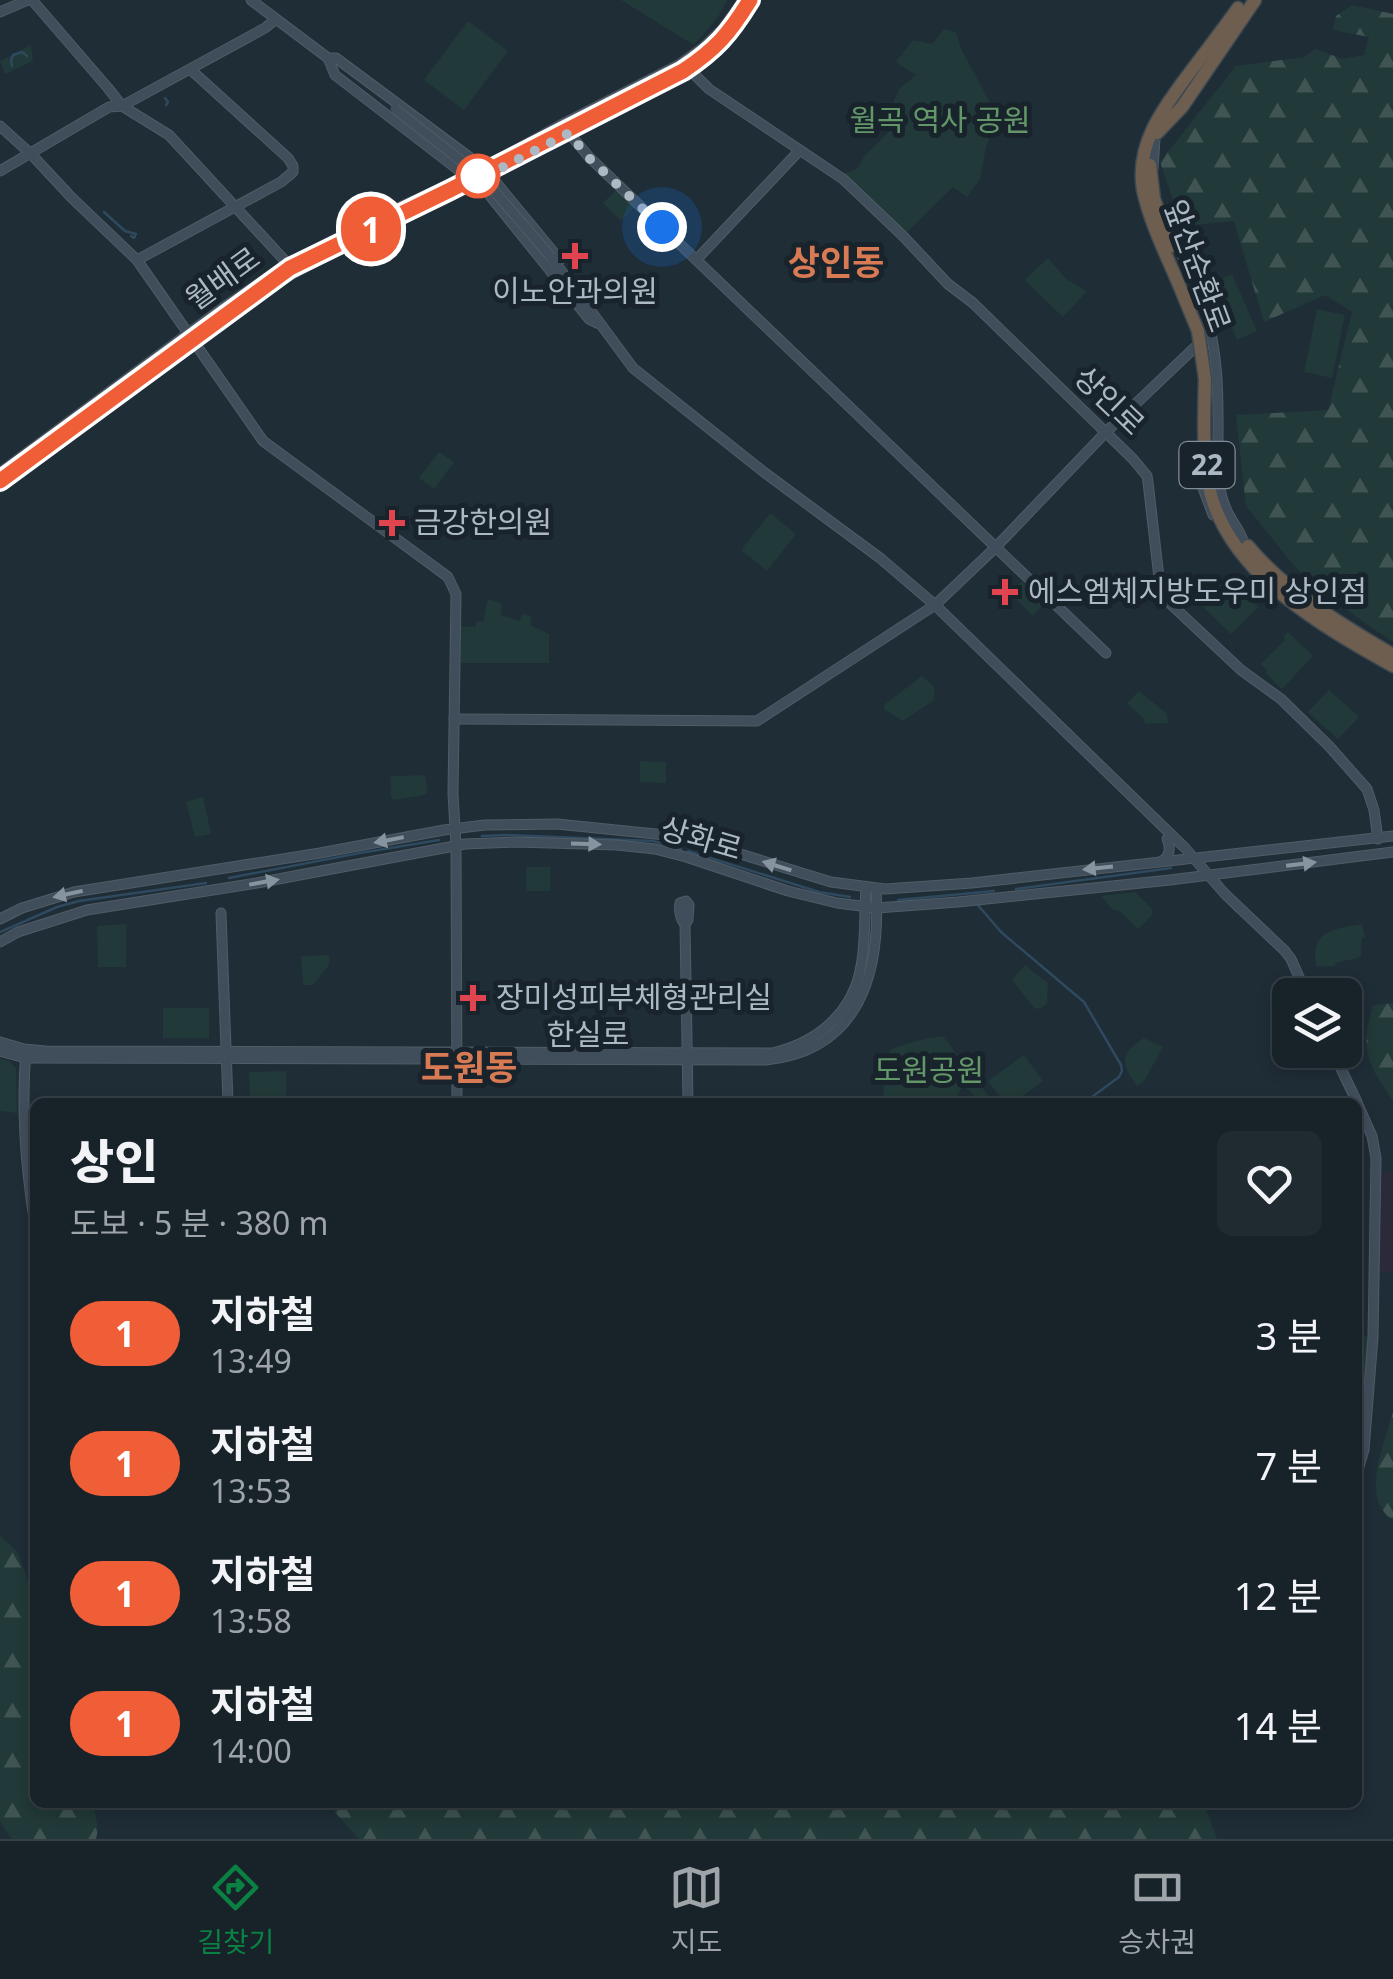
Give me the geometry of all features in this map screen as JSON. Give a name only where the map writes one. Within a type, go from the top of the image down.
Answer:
[{"type":"highway","points":[[1154,133],[1168,124],[1189,98],[1255,0]]},
{"type":"highway","name":"앞산순환로","points":[[1240,7],[1154,133],[1149,169],[1154,199],[1183,284],[1205,333],[1212,480],[1226,517],[1261,576],[1301,610],[1393,666]]},
{"type":"highway","name":"앞산순환로","points":[[1239,542],[1298,594],[1393,655]]},
{"type":"main road","points":[[0,12],[30,0],[122,106],[169,135],[288,264]]},
{"type":"main road","points":[[251,0],[470,172],[549,259],[633,368],[880,558],[935,605],[1195,859],[1284,951],[1299,978]]},
{"type":"main road","name":"월배로","points":[[487,171],[690,58],[723,28],[744,0]]},
{"type":"main road","name":"월배로","points":[[0,473],[190,338],[297,270],[690,70],[718,48],[754,0]]},
{"type":"main road","points":[[0,172],[109,107],[122,106],[276,20]]},
{"type":"main road","points":[[328,58],[336,58],[487,171],[600,311],[600,324]]},
{"type":"main road","points":[[328,58],[335,75],[486,192],[590,319],[600,324]]},
{"type":"main road","points":[[137,260],[290,177],[293,166],[288,158],[191,70]]},
{"type":"main road","name":"상인로","points":[[690,70],[709,89],[843,178],[1147,476],[1161,595],[1241,670],[1281,699],[1342,760],[1367,789],[1378,838]]},
{"type":"main road","points":[[0,126],[137,260],[263,441],[448,577],[456,594],[457,1098]]},
{"type":"main road","points":[[569,133],[588,157],[1106,653]]},
{"type":"main road","points":[[1154,133],[1156,193],[1202,302],[1210,333],[1206,374]]},
{"type":"main road","points":[[1154,133],[1140,150],[1138,162],[1142,207],[1187,314],[1206,374]]},
{"type":"main road","points":[[696,259],[799,150]]},
{"type":"main road","name":"월배로","points":[[0,484],[288,264],[384,215],[471,179]]},
{"type":"main road","points":[[454,719],[756,720],[935,605],[1210,333]]},
{"type":"main road","points":[[1179,361],[1187,360],[1206,374]]},
{"type":"main road","name":"상화로","points":[[0,919],[54,896],[485,825],[557,824],[685,836],[846,886],[871,889],[989,881],[1393,836]]},
{"type":"main road","points":[[484,843],[478,834],[485,825]]},
{"type":"main road","points":[[433,832],[445,839],[436,848]]},
{"type":"main road","points":[[1167,840],[1170,845],[1165,861],[1176,868],[1170,880]]},
{"type":"main road","name":"상화로","points":[[0,942],[18,932],[86,910],[257,884],[436,848],[484,843],[655,849],[788,891],[840,904],[878,908],[987,900],[1393,852]]},
{"type":"main road","points":[[1267,850],[1260,861],[1268,868]]},
{"type":"main road","points":[[226,868],[219,880],[227,887]]},
{"type":"main road","points":[[200,873],[210,882],[210,888],[204,891]]},
{"type":"main road","points":[[987,900],[996,890],[989,881]]},
{"type":"main road","points":[[840,904],[854,897],[846,886]]},
{"type":"main road","name":"한실로","points":[[688,1057],[772,1053],[799,1045],[825,1030],[845,1007],[857,983],[864,946],[864,907],[871,889]]},
{"type":"main road","name":"한실로","points":[[0,1051],[785,1058],[800,1054],[836,1031],[864,994],[874,964],[878,908],[871,889]]},
{"type":"main road","points":[[900,889],[892,898],[902,907]]},
{"type":"main road","points":[[221,913],[228,1098]]},
{"type":"main road","points":[[684,924],[688,1098]]},
{"type":"main road","name":"한실로","points":[[0,1042],[25,1054]]},
{"type":"main road","points":[[25,1054],[24,1111],[30,1196]]},
{"type":"main road","points":[[1340,1068],[1354,1098]]},
{"type":"main road","points":[[1362,1116],[1376,1158],[1372,1337],[1362,1457]]},
{"type":"shaded area","points":[[1380,1172],[1393,1173],[1393,1273],[1377,1272]]},
{"type":"green space","points":[[621,0],[727,0],[694,45]]},
{"type":"green space","points":[[1352,5],[1393,14],[1393,642],[1296,568],[1246,506],[1236,415],[1328,410],[1352,312],[1325,295],[1264,322],[1234,221],[1182,226],[1160,162],[1236,66],[1304,57],[1316,49],[1342,59],[1364,55],[1369,37],[1333,30],[1336,16]]},
{"type":"green space","points":[[468,21],[508,51],[464,110],[424,80]]},
{"type":"green space","name":"월곡 역사 공원","points":[[944,29],[956,32],[961,49],[997,115],[980,179],[967,197],[953,187],[903,236],[841,174],[857,169],[865,155],[890,131],[886,119],[899,89],[916,75],[896,62],[913,40],[932,44]]},
{"type":"green space","points":[[31,45],[31,62],[5,74],[0,61]]},
{"type":"green space","points":[[617,189],[636,206],[621,221],[603,203]]},
{"type":"green space","points":[[1048,258],[1066,279],[1087,291],[1063,317],[1025,280]]},
{"type":"green space","points":[[1232,274],[1257,331],[1237,340],[1212,283]]},
{"type":"green space","points":[[1317,309],[1345,315],[1332,378],[1304,372]]},
{"type":"green space","points":[[439,452],[454,462],[434,489],[419,478]]},
{"type":"green space","points":[[770,513],[796,534],[767,571],[741,550]]},
{"type":"green space","points":[[1226,577],[1258,607],[1231,634],[1200,604]]},
{"type":"green space","points":[[1022,581],[1045,603],[1033,616],[1010,593]]},
{"type":"green space","points":[[488,599],[502,603],[501,615],[519,621],[523,613],[532,617],[530,625],[549,634],[549,663],[461,663],[461,626],[476,627],[476,621],[483,622]]},
{"type":"green space","points":[[1288,632],[1313,656],[1282,689],[1261,664]]},
{"type":"green space","points":[[922,676],[934,687],[934,700],[903,721],[884,709],[884,705]]},
{"type":"green space","points":[[1329,690],[1359,717],[1338,739],[1308,712]]},
{"type":"green space","points":[[1139,691],[1167,714],[1168,723],[1145,724],[1127,703]]},
{"type":"green space","points":[[640,761],[666,762],[666,783],[640,782]]},
{"type":"green space","points":[[424,775],[424,795],[394,800],[391,797],[392,776]]},
{"type":"green space","points":[[203,796],[211,834],[195,837],[186,802]]},
{"type":"green space","points":[[526,867],[550,867],[550,891],[526,891]]},
{"type":"green space","points":[[1135,892],[1153,914],[1138,929],[1101,896]]},
{"type":"green space","points":[[126,924],[126,967],[98,967],[97,926]]},
{"type":"green space","points":[[1362,924],[1365,937],[1361,955],[1334,966],[1316,966],[1320,938],[1333,930]]},
{"type":"green space","points":[[329,955],[329,965],[313,985],[303,985],[301,956]]},
{"type":"green space","points":[[1025,965],[1048,983],[1047,1003],[1040,1009],[1034,1008],[1012,980]]},
{"type":"green space","points":[[1393,1003],[1393,1101],[1368,1056],[1367,1035],[1373,1005]]},
{"type":"green space","points":[[163,1008],[209,1008],[209,1038],[163,1038]]},
{"type":"green space","name":"도원공원","points":[[943,1036],[990,1098],[975,1098],[962,1087],[956,1098],[887,1098],[883,1095],[890,1050]]},
{"type":"green space","points":[[1144,1038],[1163,1047],[1144,1081],[1137,1086],[1125,1059],[1130,1049]]},
{"type":"green space","points":[[1024,1055],[1043,1081],[1020,1098],[1001,1098],[988,1081]]},
{"type":"green space","points":[[0,1059],[16,1068],[17,1113],[0,1111]]},
{"type":"green space","points":[[286,1071],[286,1098],[250,1098],[249,1072]]},
{"type":"green space","points":[[1362,1336],[1373,1337],[1362,1434]]},
{"type":"green space","points":[[1393,1412],[1393,1520],[1383,1510],[1376,1485]]},
{"type":"green space","points":[[0,1536],[17,1551],[30,1586],[30,1808],[94,1808],[98,1829],[96,1839],[11,1839],[0,1821]]},
{"type":"green space","points":[[1205,1808],[1217,1839],[359,1839],[333,1810]]},
{"type":"waterway","points":[[12,66],[13,55],[22,52],[27,56]]},
{"type":"waterway","points":[[165,98],[166,105]]},
{"type":"waterway","points":[[104,212],[125,231],[136,234],[131,236]]},
{"type":"waterway","points":[[482,836],[653,841],[681,849]]},
{"type":"waterway","points":[[229,878],[439,840]]},
{"type":"waterway","points":[[688,851],[819,892],[850,897]]},
{"type":"waterway","points":[[1016,889],[1171,868]]},
{"type":"waterway","points":[[0,932],[79,901],[206,883]]},
{"type":"waterway","points":[[898,900],[994,891]]},
{"type":"waterway","points":[[977,904],[1001,932],[1084,1002],[1121,1065],[1119,1077],[1090,1098]]},
{"type":"metro line","name":"1","points":[[0,481],[290,268],[450,190],[710,54],[750,0]]},
{"type":"place","name":"이노안과의원","points":[[575,256]]},
{"type":"place","name":"금강한의원","points":[[392,523]]},
{"type":"place","name":"에스엠체지방도우미 상인점","points":[[1005,592]]},
{"type":"place","name":"장미성피부체형관리실","points":[[473,998]]},
{"type":"district","name":"상인동","points":[[836,263]]},
{"type":"district","name":"도원동","points":[[469,1068]]},
{"type":"route","points":[[478,176],[476,173],[484,168],[490,174],[569,133],[588,157],[662,227]]}]
